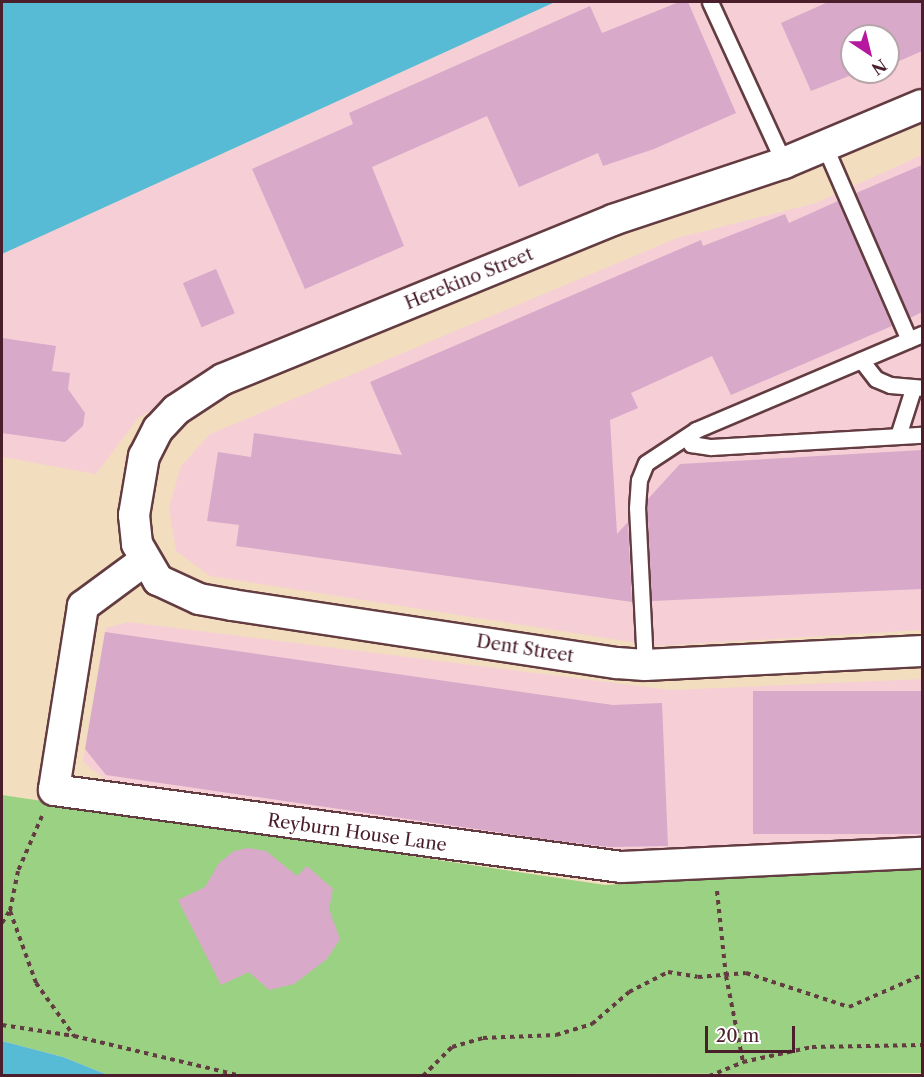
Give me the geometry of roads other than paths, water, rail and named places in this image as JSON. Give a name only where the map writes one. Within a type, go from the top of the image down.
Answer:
[{"type":"street","name":"Herekino Street","points":[[144,561],[137,544],[134,515],[144,456],[158,429],[198,393],[223,379],[613,220],[784,163],[922,105]]},
{"type":"street","name":"Dent Street","points":[[144,561],[159,580],[199,599],[645,665],[922,651]]},
{"type":"street","name":"Reyburn House Lane","points":[[144,561],[83,606],[54,790],[565,862],[621,867],[922,853]]},
{"type":"lane","points":[[711,2],[784,163]]},
{"type":"lane","points":[[645,665],[639,480],[646,463],[663,448],[688,438],[696,430],[916,337],[825,147]]},
{"type":"lane","points":[[861,360],[876,379],[918,388],[898,436]]},
{"type":"lane","points":[[688,438],[691,444],[711,447],[922,435]]},
{"type":"water","points":[[2,2],[555,2],[2,254]]},
{"type":"water","points":[[2,1041],[63,1057],[108,1075],[2,1075]]}]
